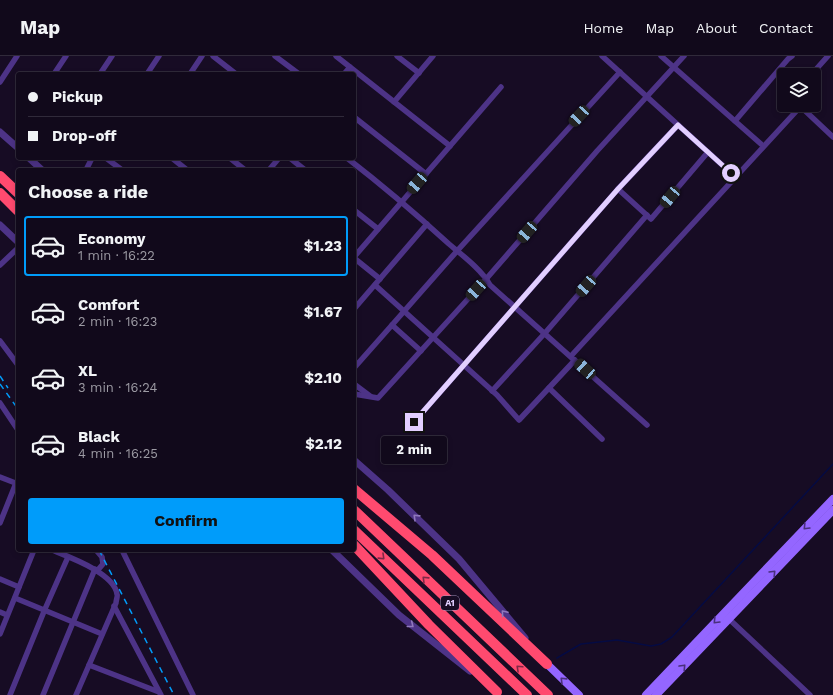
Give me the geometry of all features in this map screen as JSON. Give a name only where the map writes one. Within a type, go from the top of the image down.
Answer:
[{"type":"highway","points":[[0,176],[16,191]]},
{"type":"highway","points":[[0,194],[16,209]]},
{"type":"highway","points":[[356,491],[432,555],[547,664]]},
{"type":"highway","name":"A1","points":[[356,512],[548,695]]},
{"type":"highway","name":"A1","points":[[356,532],[527,695]]},
{"type":"highway","points":[[356,547],[429,625],[499,693]]},
{"type":"main road","points":[[646,695],[833,499]]},
{"type":"main road","points":[[656,695],[833,510]]},
{"type":"main road","points":[[547,664],[579,695]]},
{"type":"street","points":[[0,82],[17,56]]},
{"type":"street","points":[[55,72],[66,56]]},
{"type":"street","points":[[101,72],[112,56]]},
{"type":"street","points":[[148,72],[159,56]]},
{"type":"street","points":[[191,72],[202,56]]},
{"type":"street","points":[[212,56],[233,72]]},
{"type":"street","points":[[275,56],[296,72]]},
{"type":"street","points":[[336,56],[450,146]]},
{"type":"street","points":[[398,56],[419,73]]},
{"type":"street","points":[[394,102],[433,56]]},
{"type":"street","points":[[602,56],[731,173]]},
{"type":"street","points":[[662,56],[761,144]]},
{"type":"street","points":[[356,394],[378,398],[487,278],[597,151],[684,56]]},
{"type":"street","points":[[817,68],[828,56]]},
{"type":"street","points":[[735,120],[788,57]]},
{"type":"street","points":[[346,72],[350,67]]},
{"type":"street","points":[[356,366],[457,251],[620,72]]},
{"type":"street","points":[[356,255],[501,87]]},
{"type":"street","points":[[375,285],[492,391],[519,420],[795,112]]},
{"type":"street","points":[[806,112],[833,137]]},
{"type":"street","points":[[356,119],[426,174]]},
{"type":"street","points":[[414,422],[618,189],[678,125]]},
{"type":"street","points":[[0,132],[16,146]]},
{"type":"street","points":[[618,189],[651,219],[708,152]]},
{"type":"street","points":[[31,160],[40,168]]},
{"type":"street","points":[[109,160],[119,168]]},
{"type":"street","points":[[174,160],[184,168]]},
{"type":"street","points":[[232,160],[242,168]]},
{"type":"street","points":[[292,160],[302,168]]},
{"type":"street","points":[[349,160],[401,202],[457,251],[487,278],[490,285],[647,425]]},
{"type":"street","points":[[356,212],[378,229]]},
{"type":"street","points":[[492,391],[545,333],[647,215]]},
{"type":"street","points":[[0,224],[16,240]]},
{"type":"street","points":[[356,306],[426,224]]},
{"type":"street","points":[[0,265],[16,250]]},
{"type":"street","points":[[356,259],[380,279]]},
{"type":"street","points":[[392,325],[421,351]]},
{"type":"street","points":[[0,341],[16,362]]},
{"type":"street","points":[[356,386],[371,397]]},
{"type":"street","points":[[549,388],[602,439]]},
{"type":"street","points":[[0,403],[16,427]]},
{"type":"street","points":[[356,462],[388,490],[459,559],[547,664]]},
{"type":"street","points":[[0,477],[16,484]]},
{"type":"street","points":[[0,523],[16,486]]},
{"type":"street","points":[[0,634],[33,552]]},
{"type":"street","points":[[57,552],[96,570],[106,577],[114,586],[117,594],[114,606],[76,695]]},
{"type":"street","points":[[43,695],[96,570],[103,564],[102,557],[98,552]]},
{"type":"street","points":[[123,552],[193,695]]},
{"type":"street","points":[[334,552],[398,615],[499,693]]},
{"type":"street","points":[[10,695],[68,557]]},
{"type":"street","points":[[0,579],[19,587]]},
{"type":"street","points":[[14,598],[45,609],[102,634]]},
{"type":"street","points":[[114,606],[160,693]]},
{"type":"street","points":[[0,612],[8,615]]},
{"type":"street","points":[[729,619],[810,695]]},
{"type":"street","points":[[89,665],[160,693]]},
{"type":"waterway","points":[[557,658],[581,644],[617,640],[651,646],[661,644],[672,637],[833,464]]},
{"type":"railway","points":[[0,376],[8,388]]},
{"type":"railway","points":[[0,384],[16,406]]},
{"type":"railway","points":[[100,552],[174,695]]},
{"type":"route","points":[[414,422],[618,189],[678,125],[731,173]]}]
